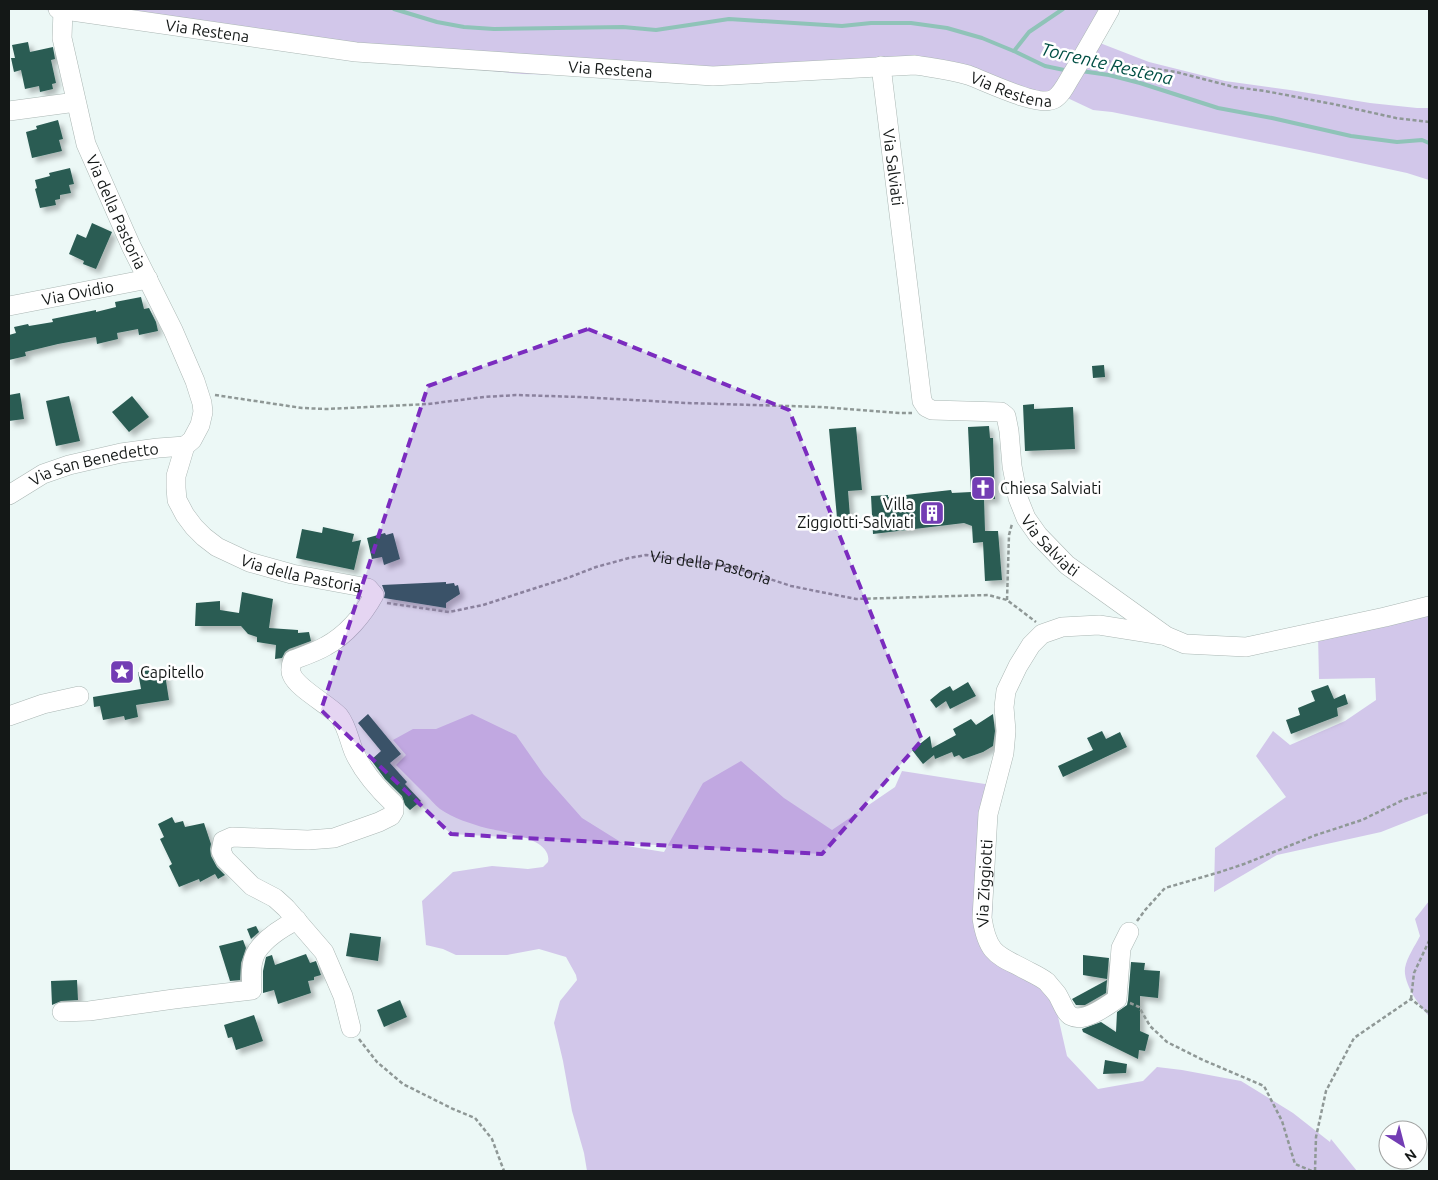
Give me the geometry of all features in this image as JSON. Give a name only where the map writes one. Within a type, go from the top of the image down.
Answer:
[{"type":"street","name":"Via Restena","points":[[60,9],[356,52],[713,76],[915,65],[946,69],[968,75],[1028,98],[1045,102],[1054,100],[1060,93],[1084,56],[1110,9]]},
{"type":"street","name":"Via della Pastoria","points":[[60,9],[62,38],[86,144],[131,246],[173,330],[202,403],[203,412],[200,425],[192,440],[185,446],[176,476],[178,500],[184,515],[204,538],[228,553],[260,566],[368,588],[374,595],[370,601]]},
{"type":"street","name":"Via Salviati","points":[[881,66],[922,401],[926,407],[932,410],[1001,412],[1006,416],[1018,498],[1026,518],[1038,535],[1067,564],[1166,636],[1185,644],[1246,646],[1429,606]]},
{"type":"street","points":[[9,111],[76,102]]},
{"type":"street","name":"Via Ovidio","points":[[9,306],[148,280]]},
{"type":"street","name":"Via San Benedetto","points":[[9,495],[43,474],[69,465],[121,453],[185,446]]},
{"type":"street","points":[[350,1028],[343,996],[324,952],[286,908],[275,898],[252,886],[225,859],[221,852],[223,841],[232,837],[308,840],[334,838],[391,816],[394,804],[362,768],[342,720],[297,682],[292,675],[291,667],[293,660],[325,647],[340,637],[365,610],[370,601]]},
{"type":"street","points":[[1042,634],[1062,627],[1099,625],[1166,636]]},
{"type":"street","name":"Via Ziggiotti","points":[[1042,634],[1031,645],[1006,691],[1004,753],[988,814],[982,911],[984,931],[988,943],[1006,961],[1044,980],[1056,992],[1069,1016],[1074,1018],[1087,1016],[1101,1010],[1117,999]]},
{"type":"street","points":[[9,716],[43,704],[80,696]]},
{"type":"street","points":[[62,1012],[89,1011],[252,990],[250,975],[257,951],[275,933],[297,920]]},
{"type":"street","points":[[1117,999],[1121,948],[1128,932]]},
{"type":"path","points":[[1084,56],[1129,66],[1176,72],[1234,87],[1333,104],[1396,118],[1429,122]]},
{"type":"path","points":[[199,393],[302,408],[327,409],[428,404],[484,397],[532,395],[821,407],[910,413],[917,411],[921,407],[922,401]]},
{"type":"path","points":[[1018,498],[1009,536],[1007,600],[1038,623],[1042,634]]},
{"type":"path","name":"Via della Pastoria","points":[[370,601],[449,612],[483,605],[596,567],[646,555],[733,567],[791,586],[856,599],[988,595],[1007,600]]},
{"type":"path","points":[[1128,932],[1165,888],[1244,864],[1316,835],[1362,820],[1405,799],[1429,792]]},
{"type":"path","points":[[1117,999],[1139,1007],[1150,1026],[1167,1042],[1203,1060],[1264,1086],[1282,1122],[1295,1164],[1313,1171],[1316,1137],[1326,1091],[1354,1038],[1411,999],[1414,973],[1429,941]]},
{"type":"path","points":[[1411,999],[1429,1013]]},
{"type":"path","points":[[350,1028],[377,1062],[403,1084],[475,1118],[492,1139],[504,1171]]},
{"type":"highlighted area","points":[[588,329],[789,410],[922,740],[822,854],[451,834],[321,710],[428,386]]},
{"type":"shaded area","points":[[40,9],[1104,9],[1087,38],[1149,62],[1225,81],[1370,103],[1429,108],[1429,180],[1407,173],[1319,154],[1112,112],[1093,110],[1059,94],[1044,103],[930,66],[701,78],[522,74],[316,54]]},
{"type":"shaded area","points":[[1429,604],[1429,813],[1381,832],[1277,855],[1214,892],[1215,848],[1286,797],[1256,756],[1273,731],[1290,745],[1345,721],[1376,700],[1375,678],[1319,679],[1318,634]]},
{"type":"shaded area","points":[[472,714],[516,735],[544,775],[582,818],[627,846],[664,852],[703,783],[741,761],[784,798],[832,830],[895,787],[902,771],[1004,787],[996,819],[991,943],[1054,999],[1067,1056],[1098,1089],[1143,1081],[1157,1067],[1241,1081],[1293,1113],[1330,1142],[1331,1139],[1357,1171],[587,1171],[572,1111],[554,1023],[560,1001],[577,980],[566,957],[539,949],[507,955],[456,955],[443,949],[426,945],[422,901],[453,872],[492,866],[528,869],[543,867],[548,862],[547,854],[543,847],[535,842],[514,834],[468,823],[440,809],[396,765],[406,755],[393,740],[413,729],[436,729]]},
{"type":"shaded area","points":[[1429,901],[1429,1016],[1416,1000],[1409,987],[1405,968],[1420,936],[1415,919]]},
{"type":"building","points":[[28,42],[30,52],[53,47],[55,59],[51,60],[56,83],[52,84],[53,89],[40,92],[39,86],[25,89],[21,70],[14,72],[11,58],[15,58],[12,45]]},
{"type":"building","points":[[58,120],[63,139],[59,140],[62,151],[32,158],[26,132],[37,129],[36,126]]},
{"type":"building","points":[[70,168],[74,184],[69,185],[71,193],[60,195],[60,199],[55,200],[56,205],[40,208],[35,189],[37,188],[35,180],[50,176],[49,173]]},
{"type":"building","points":[[92,223],[112,232],[96,269],[83,264],[84,261],[69,254],[77,234],[86,238]]},
{"type":"building","points":[[141,297],[144,309],[149,308],[158,331],[139,335],[138,329],[117,333],[118,339],[97,344],[96,337],[58,344],[25,352],[26,356],[9,360],[9,335],[16,333],[14,327],[53,322],[52,319],[96,310],[96,312],[116,307],[115,302]]},
{"type":"building","points":[[1104,365],[1105,377],[1093,378],[1092,366]]},
{"type":"building","points":[[20,393],[24,419],[9,421],[9,395]]},
{"type":"building","points":[[69,396],[80,441],[56,446],[46,401]]},
{"type":"building","points":[[132,396],[149,417],[129,432],[112,412]]},
{"type":"building","points":[[1034,404],[1034,409],[1073,407],[1075,449],[1025,451],[1023,405]]},
{"type":"building","points":[[989,426],[990,438],[993,438],[995,499],[984,499],[985,531],[998,531],[1002,580],[985,581],[983,542],[973,543],[972,526],[964,523],[873,534],[871,496],[888,495],[888,497],[951,490],[952,493],[971,492],[968,427]]},
{"type":"building","points":[[856,427],[862,490],[848,491],[850,517],[837,518],[829,429]]},
{"type":"building","points":[[323,527],[354,534],[352,542],[361,540],[354,570],[296,558],[302,529],[322,533]]},
{"type":"building","points":[[385,533],[386,535],[393,533],[400,559],[384,565],[382,557],[372,559],[367,538]]},
{"type":"building","points":[[446,582],[446,584],[454,583],[455,586],[458,585],[460,594],[446,603],[446,608],[384,598],[385,593],[382,585]]},
{"type":"building","points":[[242,592],[273,599],[269,628],[298,630],[298,633],[309,632],[311,641],[289,649],[282,658],[275,659],[276,645],[257,642],[257,637],[248,634],[241,626],[195,626],[196,603],[220,601],[220,610],[239,613]]},
{"type":"building","points":[[164,668],[169,700],[136,705],[138,717],[125,720],[124,716],[103,720],[100,706],[94,707],[93,697],[141,689],[138,672]]},
{"type":"building","points":[[968,682],[976,696],[950,709],[946,701],[936,708],[930,700],[950,686],[953,691]]},
{"type":"building","points":[[1328,685],[1334,699],[1345,694],[1348,704],[1337,708],[1338,716],[1291,734],[1286,720],[1300,715],[1298,708],[1315,701],[1311,691]]},
{"type":"building","points":[[368,714],[401,754],[390,763],[407,782],[405,784],[421,801],[410,810],[405,805],[402,796],[385,779],[371,760],[381,751],[358,723]]},
{"type":"building","points":[[993,714],[995,731],[993,746],[983,752],[963,759],[959,755],[954,757],[952,752],[935,759],[934,755],[923,764],[912,750],[930,736],[932,748],[956,735],[953,729],[971,719],[976,725]]},
{"type":"building","points":[[1102,731],[1106,739],[1120,732],[1127,747],[1063,777],[1058,766],[1093,750],[1087,738]]},
{"type":"building","points":[[172,817],[175,823],[183,821],[185,827],[204,823],[211,844],[211,856],[217,867],[225,875],[218,879],[215,874],[200,882],[199,879],[179,887],[169,866],[172,864],[160,839],[164,837],[158,824]]},
{"type":"building","points":[[256,926],[259,932],[251,939],[247,929]]},
{"type":"building","points":[[350,933],[381,937],[378,961],[346,956]]},
{"type":"building","points":[[243,940],[246,948],[241,963],[240,980],[230,981],[219,946]]},
{"type":"building","points":[[306,954],[310,963],[316,961],[321,975],[314,977],[314,980],[308,981],[311,993],[278,1004],[274,990],[263,993],[263,971],[266,957],[272,955],[275,965]]},
{"type":"building","points":[[1083,955],[1109,958],[1107,979],[1083,975]]},
{"type":"building","points":[[1131,962],[1145,963],[1144,970],[1160,971],[1158,998],[1140,996],[1140,1031],[1149,1035],[1145,1051],[1139,1050],[1138,1059],[1083,1032],[1082,1029],[1101,1022],[1116,1032],[1117,1012],[1127,1005]]},
{"type":"building","points":[[77,980],[78,1000],[61,1001],[52,1005],[51,981]]},
{"type":"building","points":[[1107,980],[1106,993],[1085,1005],[1076,1005],[1072,999]]},
{"type":"building","points":[[400,1000],[407,1017],[384,1027],[377,1010]]},
{"type":"building","points":[[254,1015],[263,1041],[236,1050],[232,1037],[228,1038],[224,1025]]},
{"type":"building","points":[[1105,1060],[1127,1064],[1126,1073],[1103,1074]]},
{"type":"waterway","name":"Torrente Restena","points":[[394,9],[437,22],[464,27],[494,29],[623,27],[656,30],[729,19],[842,26],[871,23],[911,23],[947,28],[982,38],[1045,66],[1069,71]]},
{"type":"waterway","points":[[1014,51],[1029,32],[1063,9]]},
{"type":"waterway","name":"Torrente Restena","points":[[1081,71],[1109,75],[1140,83],[1218,108],[1351,136],[1397,142],[1422,140],[1429,143]]},
{"type":"place","name":"Chiesa Salviati","points":[[983,488]]},
{"type":"place","name":"Villa Ziggiotti-Salviati","points":[[932,513]]},
{"type":"place","name":"Capitello","points":[[122,672]]}]
